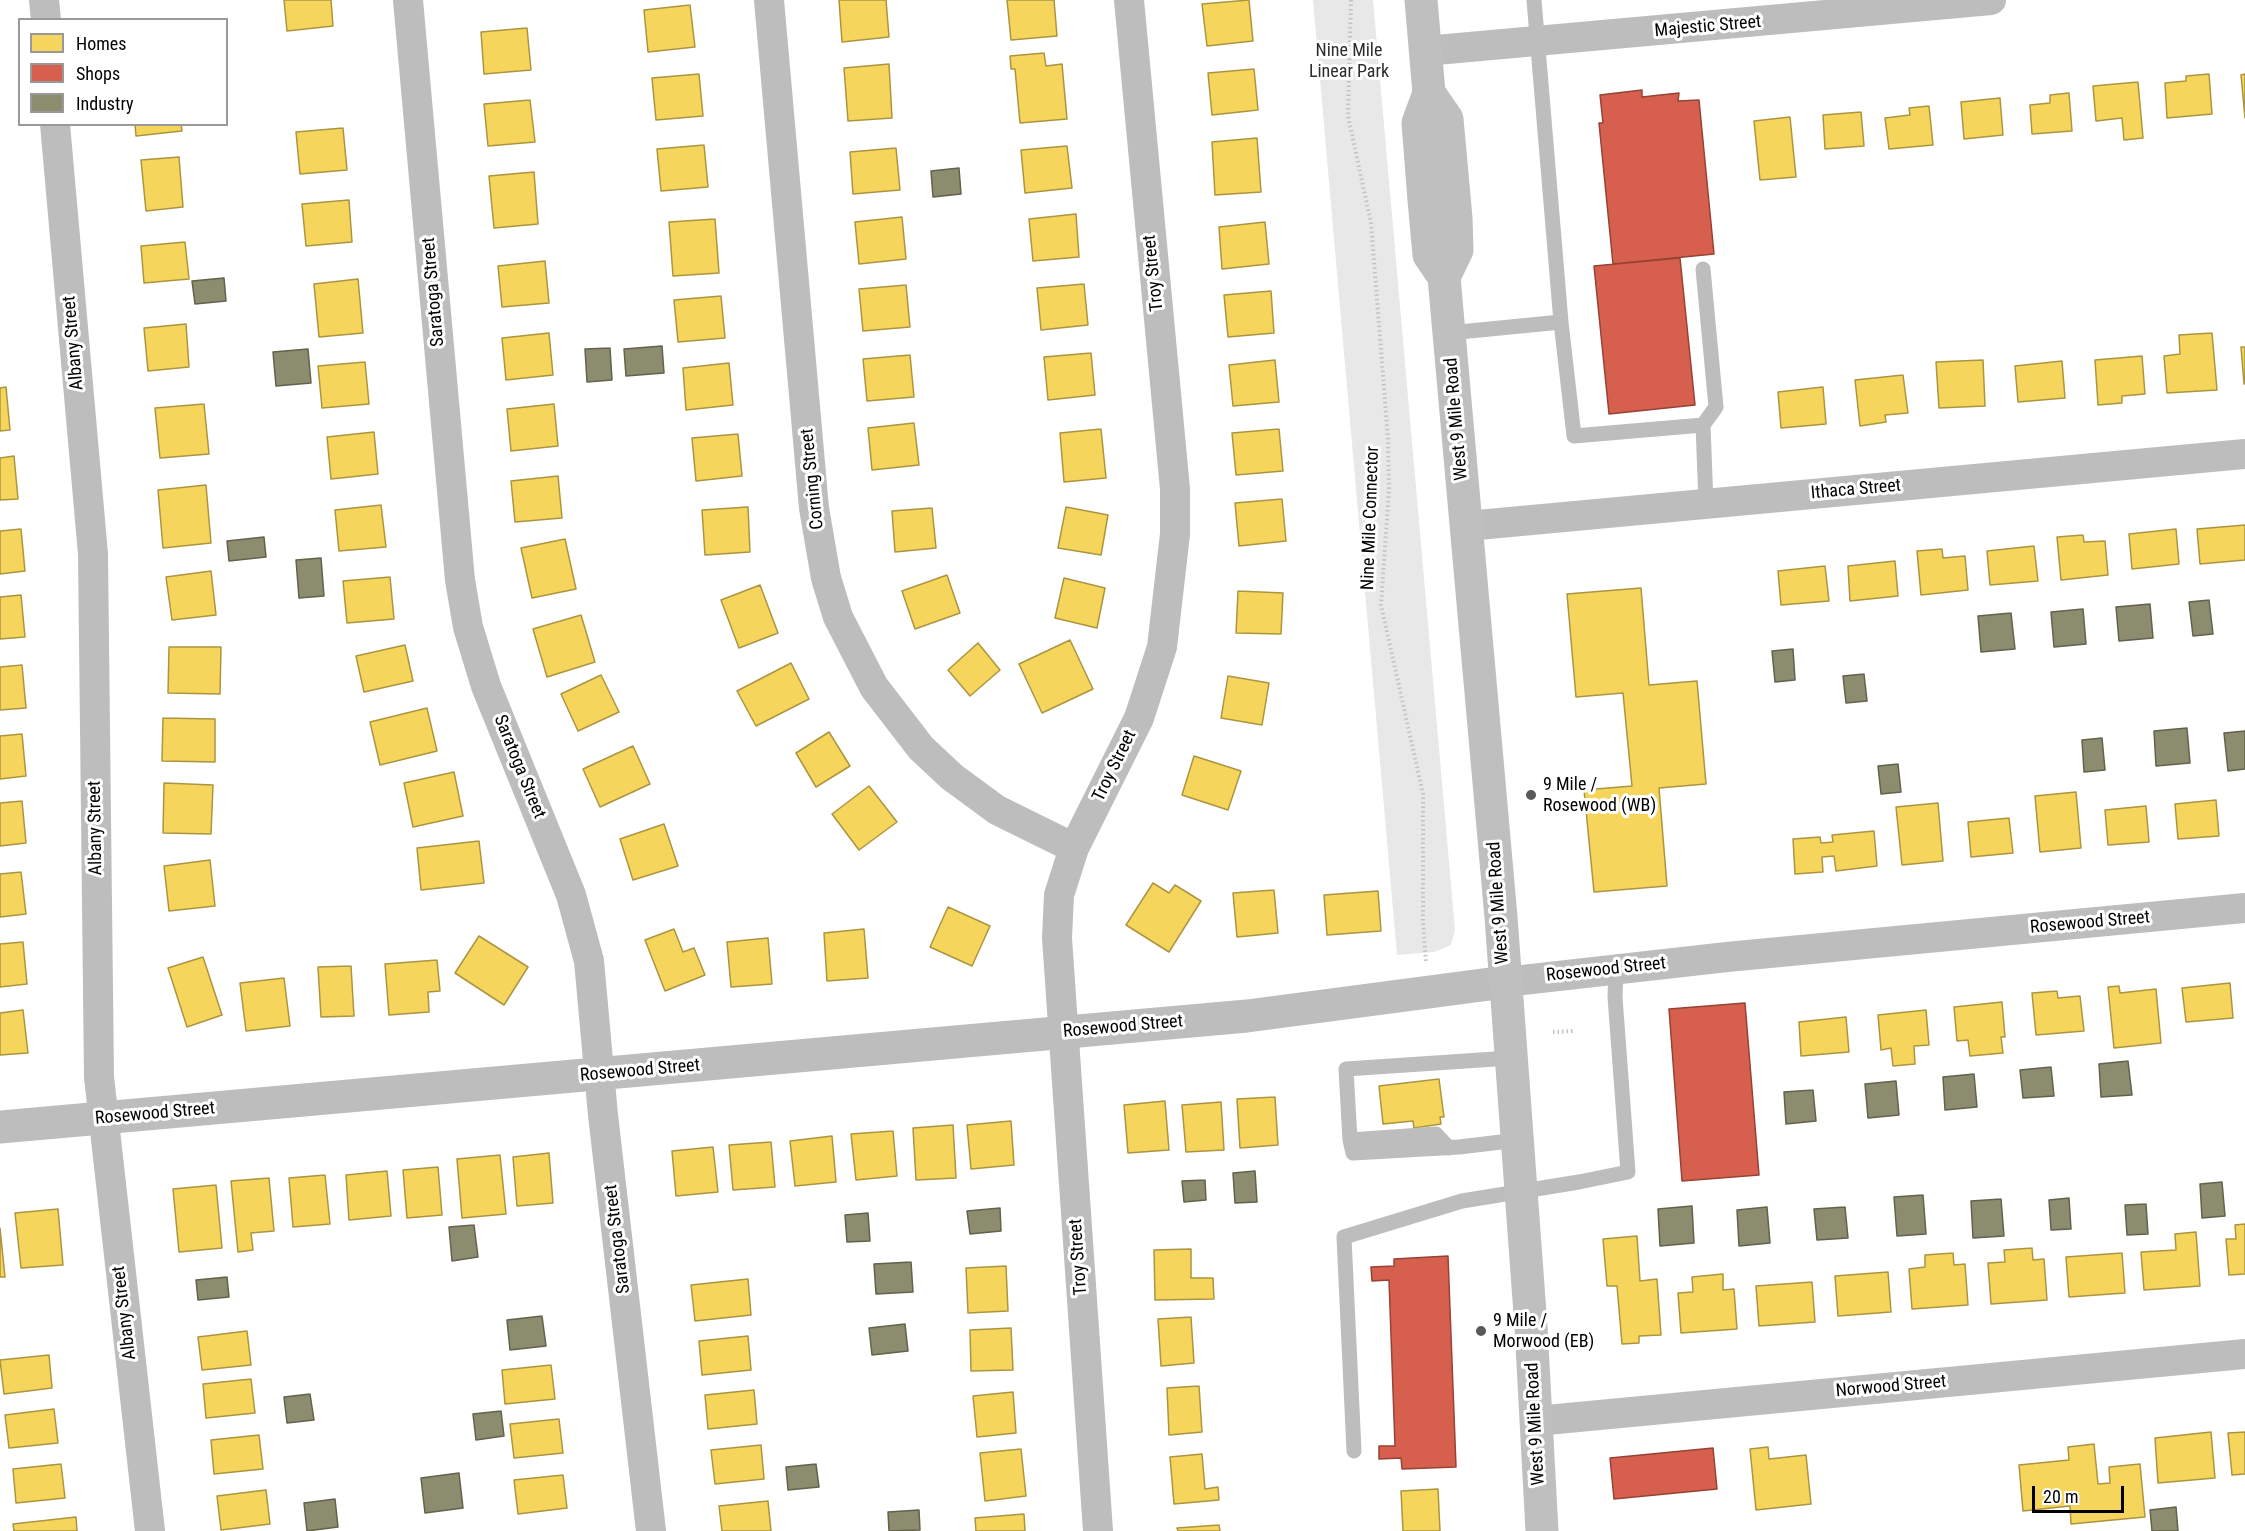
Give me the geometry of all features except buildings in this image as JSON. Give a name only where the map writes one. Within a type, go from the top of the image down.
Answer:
[{"type":"main road","name":"West 9 Mile Road","points":[[1421,0],[1429,93],[1447,119],[1455,207],[1457,250],[1444,277],[1518,1140],[1542,1531]]},
{"type":"street","points":[[44,0],[46,18]]},
{"type":"street","name":"Saratoga Street","points":[[408,0],[455,534],[468,627],[486,686],[581,925],[589,961],[599,1075],[651,1531]]},
{"type":"street","name":"Corning Street","points":[[769,0],[814,508],[826,578],[838,617],[874,687],[921,748],[952,777],[998,810],[1074,848]]},
{"type":"street","name":"Troy Street","points":[[1098,1531],[1057,938],[1059,896],[1074,848],[1139,718],[1158,657],[1171,582],[1175,534],[1175,489],[1129,0]]},
{"type":"street","name":"Majestic Street","points":[[1425,51],[1537,43],[1991,0]]},
{"type":"street","name":"Albany Street","points":[[55,126],[93,554],[99,1077],[150,1531]]},
{"type":"street","name":"Ithaca Street","points":[[1467,526],[2245,454]]},
{"type":"street","name":"Rosewood Street","points":[[0,1127],[1247,1016],[1616,969],[2245,908]]},
{"type":"street","name":"Norwood Street","points":[[1536,1420],[2245,1354]]},
{"type":"lane","points":[[1534,0],[1561,322],[1574,436],[1703,425]]},
{"type":"lane","points":[[1703,269],[1716,406],[1703,425],[1706,504]]},
{"type":"lane","points":[[1449,333],[1561,322]]},
{"type":"lane","points":[[1354,1451],[1344,1237],[1462,1201],[1628,1172],[1615,997],[1616,969]]},
{"type":"lane","points":[[1510,1058],[1346,1070],[1350,1140],[1353,1153],[1449,1148],[1518,1140]]},
{"type":"path","name":"Nine Mile Connector","points":[[1352,0],[1348,117],[1371,223],[1388,439],[1389,490],[1381,605],[1423,794],[1423,921],[1426,963]]},
{"type":"path","points":[[1553,1032],[1573,1031]]},
{"type":"green space","name":"Nine Mile Linear Park","points":[[1313,0],[1373,0],[1455,930],[1451,945],[1434,952],[1397,955]]},
{"type":"place","name":"9 Mile / Rosewood (WB)","points":[[1531,795]]},
{"type":"place","name":"9 Mile / Morwood (EB)","points":[[1481,1331]]}]
